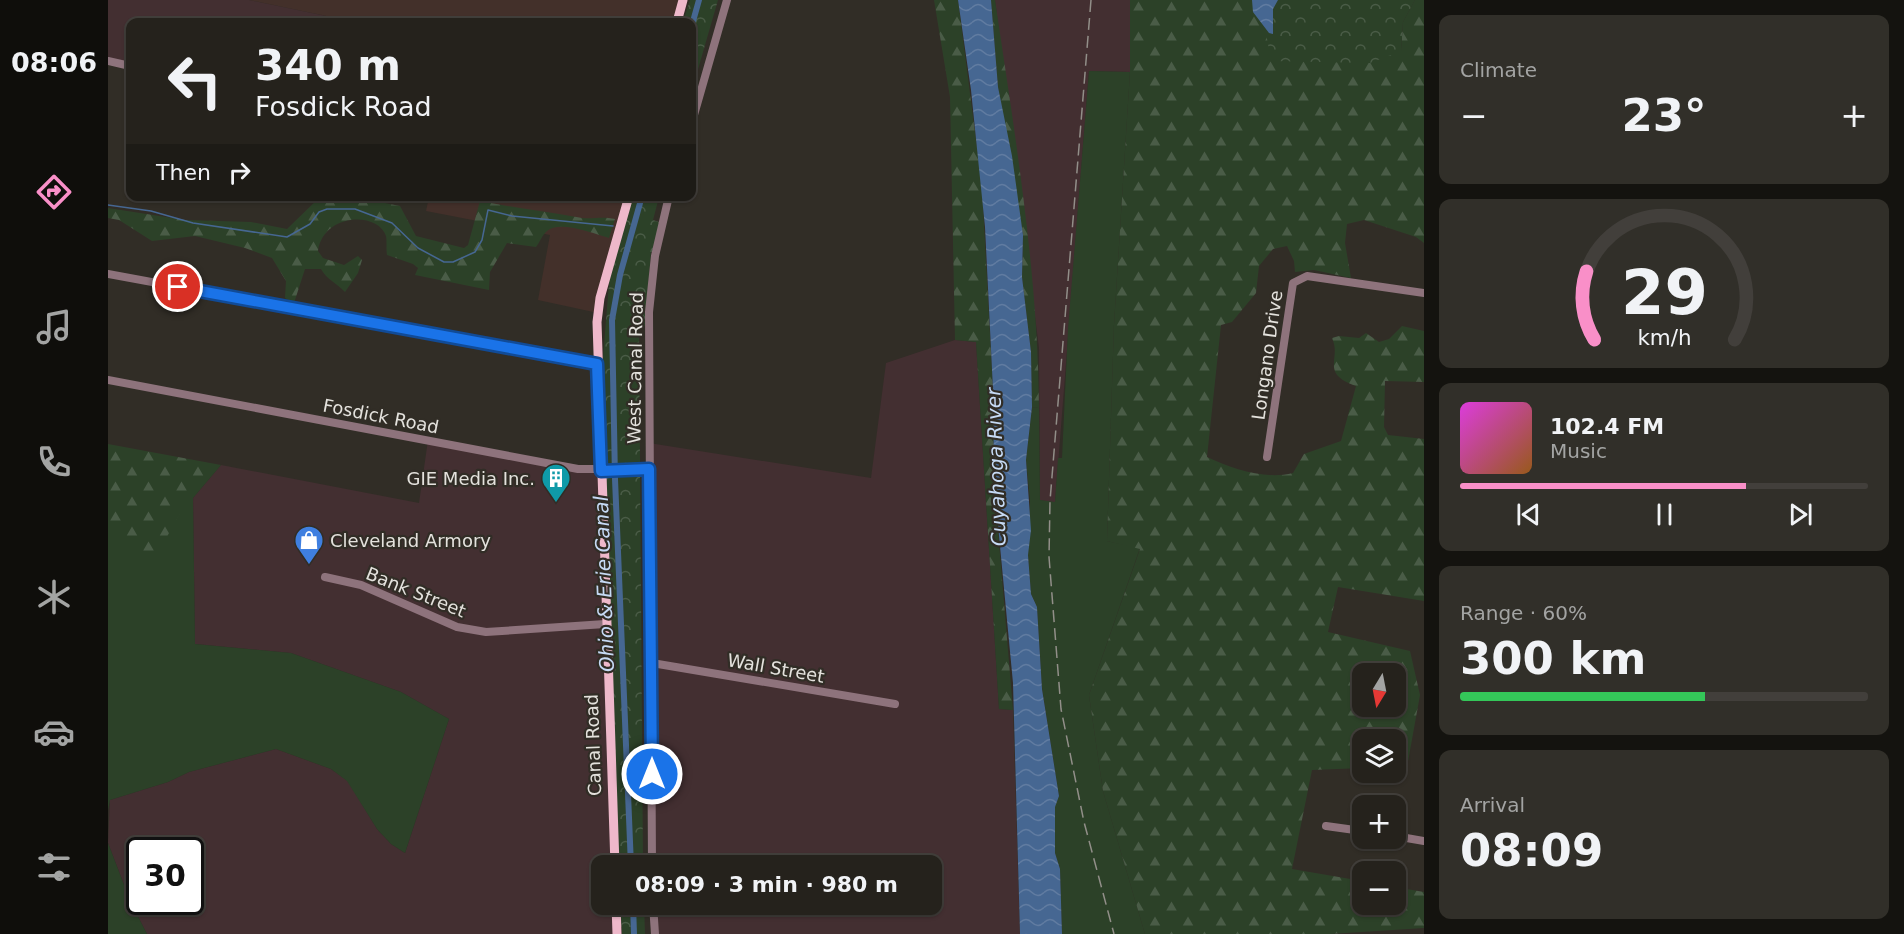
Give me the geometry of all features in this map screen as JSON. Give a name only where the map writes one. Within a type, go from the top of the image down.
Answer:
[{"type":"main road","points":[[678,18],[683,0]]},
{"type":"main road","name":"Canal Road","points":[[615,855],[605,624],[605,471],[597,364],[597,322],[600,298],[628,201]]},
{"type":"main road","points":[[616,915],[617,934]]},
{"type":"street","points":[[696,108],[727,0]]},
{"type":"street","points":[[108,61],[126,65]]},
{"type":"street","name":"West Canal Road","points":[[654,855],[649,312],[655,256],[668,201]]},
{"type":"street","points":[[108,274],[597,364]]},
{"type":"street","name":"Longano Drive","points":[[1267,457],[1293,283],[1306,276],[1424,293]]},
{"type":"street","name":"Fosdick Road","points":[[108,380],[578,469],[628,471],[649,469]]},
{"type":"street","name":"Bank Street","points":[[324,577],[361,585],[457,627],[486,632],[605,624]]},
{"type":"street","name":"Wall Street","points":[[652,663],[895,704]]},
{"type":"street","points":[[1326,826],[1352,830]]},
{"type":"street","points":[[1406,838],[1424,841]]},
{"type":"street","points":[[654,915],[655,934]]},
{"type":"shaded area","points":[[108,0],[249,0],[336,18],[126,18],[126,65],[108,61]]},
{"type":"shaded area","points":[[249,0],[683,0],[678,18],[336,18]]},
{"type":"shaded area","points":[[995,0],[1130,0],[1130,72],[1089,71],[1055,503],[1040,500],[1039,348]]},
{"type":"shaded area","points":[[428,201],[628,201],[598,313],[538,300],[550,235],[426,211]]},
{"type":"shaded area","points":[[955,340],[976,342],[999,709],[1013,710],[1020,934],[655,934],[654,915],[942,915],[942,855],[652,855],[649,443],[871,478],[886,363]]},
{"type":"shaded area","points":[[428,440],[601,471],[615,855],[591,855],[591,915],[616,915],[617,934],[147,934],[137,915],[204,915],[204,837],[126,837],[126,890],[108,843],[110,800],[168,782],[189,772],[276,749],[331,769],[348,781],[377,829],[391,844],[405,853],[449,719],[401,692],[291,653],[195,644],[193,498],[221,465],[419,503]]},
{"type":"green space","points":[[690,0],[718,0],[696,76],[696,18],[684,18]]},
{"type":"green space","points":[[934,0],[958,0],[982,187],[993,390],[994,483],[1013,710],[999,709],[976,342],[955,340],[950,97]]},
{"type":"green space","points":[[991,0],[995,0],[1030,255],[1038,357],[1039,408],[1032,407],[1031,352],[1022,277],[1023,235],[998,87]]},
{"type":"green space","points":[[1130,0],[1260,0],[1401,51],[1403,22],[1415,0],[1424,0],[1424,243],[1416,237],[1364,220],[1347,224],[1345,243],[1351,278],[1314,270],[1295,272],[1294,261],[1287,246],[1273,249],[1259,266],[1256,293],[1232,322],[1221,325],[1207,457],[1249,472],[1271,475],[1293,473],[1304,454],[1341,441],[1356,386],[1338,376],[1335,371],[1332,338],[1339,336],[1359,338],[1366,333],[1379,342],[1389,339],[1402,326],[1424,331],[1424,382],[1385,381],[1384,427],[1388,435],[1424,439],[1424,601],[1338,587],[1328,632],[1410,651],[1420,695],[1407,767],[1406,729],[1352,729],[1352,768],[1312,770],[1292,869],[1352,879],[1352,915],[1406,915],[1406,889],[1424,892],[1424,928],[1330,934],[1145,934],[1103,791],[1089,695],[1140,549],[1107,541],[1114,325],[1130,72]]},
{"type":"green space","points":[[1260,0],[1415,0],[1403,22],[1401,51],[1370,63],[1271,61]]},
{"type":"green space","points":[[1089,71],[1130,72],[1114,325],[1107,541],[1140,548],[1089,695],[1103,791],[1145,934],[1062,934],[1060,869],[1055,853],[1055,806],[1059,796],[1042,688],[1037,607],[1031,594],[1028,555],[1030,501],[1026,460],[1032,407],[1039,408],[1040,500],[1055,502],[1058,458],[1062,458],[1068,329]]},
{"type":"green space","points":[[316,201],[374,201],[400,206],[416,236],[464,248],[468,245],[480,201],[582,218],[615,219],[609,238],[560,227],[547,231],[536,247],[507,243],[490,272],[489,290],[415,275],[418,268],[413,264],[387,255],[386,236],[381,228],[373,222],[351,220],[330,229],[322,238],[318,251],[323,258],[344,265],[358,256],[362,260],[358,273],[345,292],[321,269],[305,269],[294,303],[285,298],[286,281],[272,258],[245,248],[195,236],[152,241],[119,220],[108,218],[108,208],[185,220],[251,222],[287,229]]},
{"type":"green space","points":[[632,201],[658,201],[653,220],[662,223],[655,252],[651,252],[645,326],[639,327],[643,855],[618,855],[603,358],[610,271]]},
{"type":"green space","points":[[108,444],[221,465],[193,498],[188,498],[149,570],[108,525]]},
{"type":"green space","points":[[108,483],[193,498],[195,644],[291,653],[401,692],[449,719],[405,853],[391,844],[377,829],[347,781],[331,769],[276,749],[189,772],[168,782],[110,800],[108,810]]},
{"type":"green space","points":[[108,843],[126,890],[126,915],[137,915],[147,934],[108,934]]},
{"type":"green space","points":[[621,915],[644,915],[645,934],[622,934]]},
{"type":"water","name":"Cuyahoga River","points":[[958,0],[991,0],[998,87],[1012,156],[1023,235],[1022,277],[1031,352],[1032,407],[1026,460],[1031,530],[1028,555],[1031,594],[1037,607],[1042,689],[1059,796],[1055,807],[1055,853],[1060,869],[1062,934],[1020,934],[1013,683],[994,483],[993,390],[985,227],[971,90]]},
{"type":"water","points":[[1252,0],[1278,0],[1273,9],[1273,34],[1269,33],[1253,12]]},
{"type":"waterway","name":"Ohio & Erie Canal","points":[[694,18],[699,0]]},
{"type":"waterway","name":"Ohio & Erie Canal","points":[[631,855],[615,479],[612,320],[620,275],[641,201]]},
{"type":"waterway","points":[[108,205],[151,211],[193,223],[287,237],[310,224],[319,212],[327,209],[355,209],[392,223],[418,248],[444,262],[453,262],[475,252],[482,240],[488,210],[512,216],[613,226]]},
{"type":"waterway","name":"Ohio & Erie Canal","points":[[633,915],[634,934]]},
{"type":"railway","points":[[1091,0],[1050,501],[1049,557],[1061,709],[1084,822],[1114,934]]},
{"type":"place","name":"GIE Media Inc.","points":[[556,504]]},
{"type":"place","name":"Cleveland Armory","points":[[309,566]]},
{"type":"route","points":[[178,287],[597,364],[601,471],[649,469],[652,774]]}]
